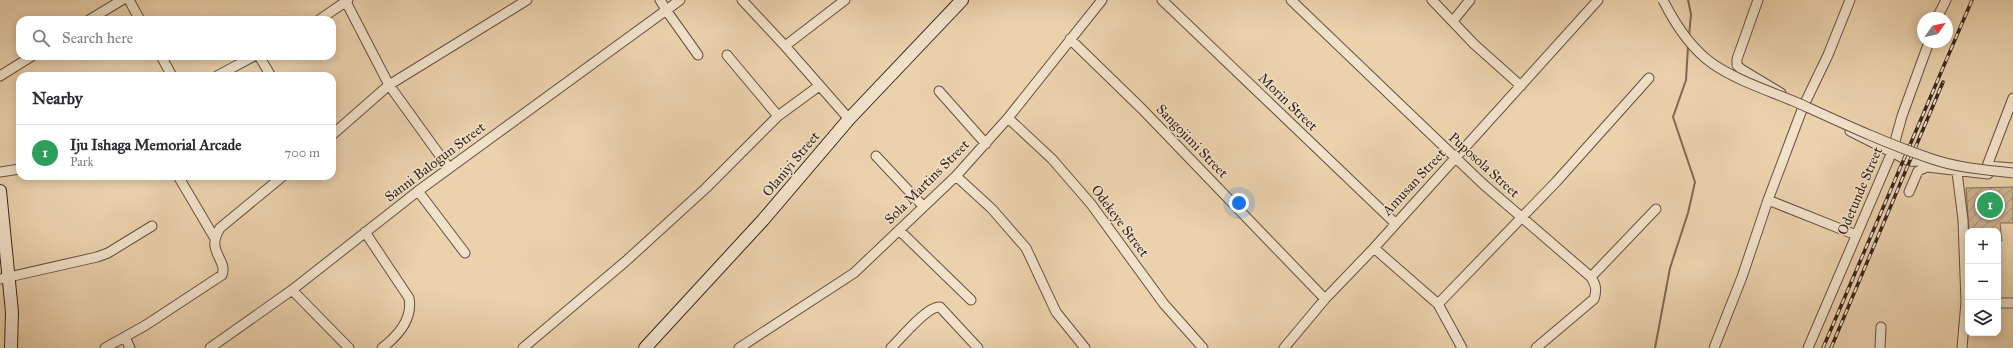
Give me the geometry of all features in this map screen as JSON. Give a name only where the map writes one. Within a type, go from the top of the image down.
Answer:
[{"type":"street","points":[[95,16],[122,0]]},
{"type":"street","points":[[128,0],[138,16]]},
{"type":"street","points":[[336,131],[389,85],[527,0]]},
{"type":"street","points":[[660,0],[698,54]]},
{"type":"street","name":"Sanni Balogun Street","points":[[213,347],[292,290],[418,191],[680,0]]},
{"type":"street","points":[[742,0],[785,46],[849,119]]},
{"type":"street","points":[[785,46],[845,0]]},
{"type":"street","name":"Olaniyi Street","points":[[644,348],[763,220],[849,119],[962,0]]},
{"type":"street","name":"Sola Martins Street","points":[[739,348],[854,273],[956,176],[1008,118],[1102,0]]},
{"type":"street","name":"Morin Street","points":[[1162,0],[1395,223]]},
{"type":"street","name":"Puposola Street","points":[[1291,0],[1455,158],[1591,277]]},
{"type":"street","points":[[1432,0],[1474,44],[1521,86]]},
{"type":"street","points":[[1453,21],[1470,0]]},
{"type":"street","name":"Amusan Street","points":[[1286,347],[1325,299],[1374,248],[1598,0]]},
{"type":"street","points":[[1663,0],[1675,24],[1695,48],[1712,64],[1736,77],[1933,160],[2013,174]]},
{"type":"street","points":[[1758,0],[1737,59],[1737,65],[1741,69],[1803,107],[1913,162],[1922,160],[2013,168]]},
{"type":"street","points":[[1714,348],[1742,277],[1768,200],[1803,107],[1828,55],[1850,0]]},
{"type":"street","points":[[1940,12],[1946,0]]},
{"type":"street","points":[[325,16],[346,1],[389,85],[449,168]]},
{"type":"street","name":"Sangojimi Street","points":[[1070,39],[1142,109],[1325,299]]},
{"type":"street","name":"Odetunde Street","points":[[1808,348],[1892,152],[1902,116],[1926,48]]},
{"type":"street","points":[[727,55],[778,116]]},
{"type":"street","points":[[0,76],[26,60]]},
{"type":"street","points":[[163,60],[170,72]]},
{"type":"street","points":[[224,72],[247,60]]},
{"type":"street","points":[[261,60],[269,72]]},
{"type":"street","points":[[1438,304],[1522,216],[1649,78]]},
{"type":"street","points":[[523,348],[626,261],[706,188],[778,116],[819,86]]},
{"type":"street","points":[[939,91],[986,144]]},
{"type":"street","points":[[1987,166],[2013,98]]},
{"type":"street","name":"Odekeye Street","points":[[1008,118],[1052,159],[1091,204],[1164,304],[1203,348]]},
{"type":"street","points":[[876,156],[923,206]]},
{"type":"street","points":[[1909,192],[1918,171],[1921,169],[1927,168],[1956,172],[2013,174]]},
{"type":"street","points":[[0,172],[16,170]]},
{"type":"street","points":[[1956,172],[1963,220],[1967,300]]},
{"type":"street","points":[[956,176],[992,209],[1026,248],[1056,312],[1085,348]]},
{"type":"street","points":[[180,180],[214,237]]},
{"type":"street","points":[[105,348],[152,322],[222,275],[222,268],[213,244],[214,237],[220,228],[279,180]]},
{"type":"street","points":[[418,191],[465,253]]},
{"type":"street","points":[[0,192],[4,279],[12,312],[11,348]]},
{"type":"street","points":[[1768,200],[1856,236]]},
{"type":"street","points":[[1536,348],[1594,299],[1597,291],[1591,277],[1656,209]]},
{"type":"street","points":[[4,279],[97,257],[108,253],[152,226]]},
{"type":"street","points":[[899,230],[971,300]]},
{"type":"street","points":[[365,232],[409,298],[410,316],[388,346]]},
{"type":"street","points":[[1374,248],[1438,304],[1462,348]]},
{"type":"street","points":[[292,290],[349,348]]},
{"type":"street","points":[[2001,303],[2013,303]]},
{"type":"street","points":[[890,348],[928,311],[937,307],[940,308],[978,348]]},
{"type":"street","points":[[1962,348],[1965,320]]},
{"type":"street","points":[[1880,348],[1881,327]]},
{"type":"street","points":[[125,337],[130,348]]},
{"type":"shaded area","points":[[2013,187],[2013,223],[2000,223],[2001,228],[1969,228],[1966,188]]},
{"type":"waterway","points":[[1688,0],[1691,14],[1689,37]]},
{"type":"waterway","points":[[1655,348],[1670,268],[1688,213],[1695,182],[1673,117],[1686,80],[1688,47]]},
{"type":"railway","points":[[1823,348],[1972,0]]},
{"type":"railway","points":[[1831,348],[1943,82]]},
{"type":"place","name":"Iju Ishaga Memorial Arcade","points":[[1990,205]]}]
